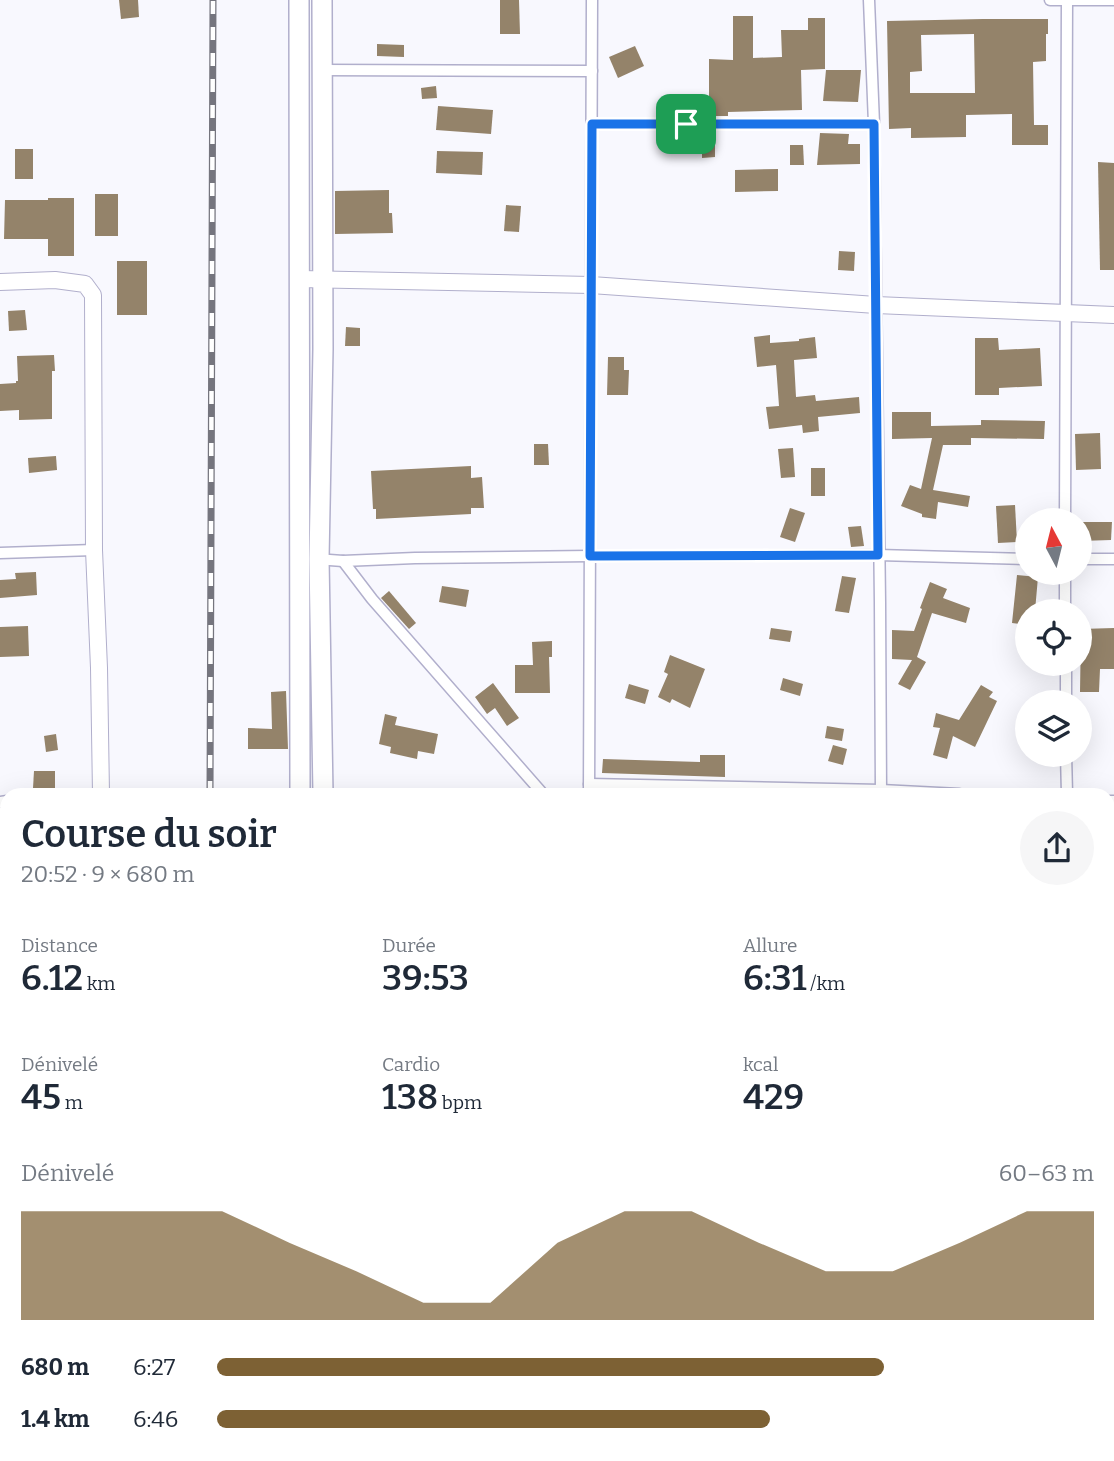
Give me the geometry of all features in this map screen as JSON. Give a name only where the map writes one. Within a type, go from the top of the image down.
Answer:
[{"type":"highway","points":[[299,0],[298,350],[323,788]]},
{"type":"highway","points":[[322,0],[323,349],[300,785],[323,774]]},
{"type":"street","points":[[589,788],[592,0]]},
{"type":"street","points":[[870,0],[874,124],[881,788]]},
{"type":"street","points":[[1050,0],[1114,0]]},
{"type":"street","points":[[1065,508],[1067,0]]},
{"type":"street","points":[[322,70],[592,71]]},
{"type":"street","points":[[592,124],[874,124]]},
{"type":"street","points":[[300,279],[591,285],[876,305],[1114,315]]},
{"type":"street","points":[[0,282],[55,280],[85,284],[93,295],[94,550],[101,788]]},
{"type":"street","points":[[0,553],[94,550]]},
{"type":"street","points":[[310,558],[343,561],[590,556],[878,555],[1015,559]]},
{"type":"street","points":[[1092,559],[1114,559]]},
{"type":"street","points":[[343,561],[372,600],[538,788]]},
{"type":"street","points":[[1066,767],[1067,788]]},
{"type":"building","points":[[119,0],[138,0],[139,17],[121,19]]},
{"type":"building","points":[[500,0],[519,0],[520,34],[500,34]]},
{"type":"building","points":[[733,16],[753,16],[753,58],[782,57],[781,30],[808,30],[808,18],[825,18],[825,69],[801,70],[802,110],[728,112],[728,116],[709,116],[709,59],[733,60]]},
{"type":"building","points":[[1048,19],[1046,61],[1033,62],[1034,125],[1048,125],[1048,145],[1012,145],[1012,114],[966,115],[966,137],[911,138],[911,128],[889,129],[887,21]],"holes":[[[974,34],[975,93],[910,93],[910,72],[922,71],[921,35]]]},
{"type":"building","points":[[377,44],[404,45],[404,57],[377,56]]},
{"type":"building","points":[[635,46],[644,66],[618,78],[609,57]]},
{"type":"building","points":[[826,70],[861,70],[858,102],[823,101]]},
{"type":"building","points":[[436,86],[437,98],[422,99],[421,88]]},
{"type":"building","points":[[438,106],[493,110],[491,134],[436,130]]},
{"type":"building","points":[[820,133],[849,134],[848,144],[860,144],[860,164],[817,165]]},
{"type":"building","points":[[702,144],[715,144],[715,157],[702,158]]},
{"type":"building","points":[[790,145],[803,145],[804,165],[790,165]]},
{"type":"building","points":[[15,149],[33,149],[33,179],[15,179]]},
{"type":"building","points":[[437,151],[483,152],[482,175],[436,173]]},
{"type":"building","points":[[1098,162],[1114,163],[1114,270],[1100,270]]},
{"type":"building","points":[[778,169],[778,191],[735,192],[735,170]]},
{"type":"building","points":[[389,190],[389,213],[392,213],[393,233],[335,234],[335,191]]},
{"type":"building","points":[[95,194],[118,194],[118,236],[95,236]]},
{"type":"building","points":[[74,198],[74,256],[48,256],[48,239],[4,239],[5,200]]},
{"type":"building","points":[[506,205],[521,206],[519,232],[504,231]]},
{"type":"building","points":[[839,251],[855,252],[854,271],[838,270]]},
{"type":"building","points":[[117,261],[147,261],[147,315],[117,315]]},
{"type":"building","points":[[25,310],[27,330],[9,331],[8,311]]},
{"type":"building","points":[[346,327],[360,328],[360,346],[345,346]]},
{"type":"building","points":[[770,335],[770,343],[815,337],[817,358],[794,360],[796,397],[815,395],[816,401],[859,397],[860,413],[818,417],[819,431],[803,433],[802,425],[769,429],[766,407],[779,406],[776,365],[757,367],[754,337]]},
{"type":"building","points":[[975,338],[998,338],[999,350],[1040,348],[1042,386],[999,388],[999,395],[975,395]]},
{"type":"building","points":[[54,355],[52,419],[19,420],[19,410],[0,411],[0,384],[18,381],[17,356]]},
{"type":"building","points":[[608,357],[624,357],[624,370],[629,370],[628,395],[607,395]]},
{"type":"building","points":[[892,412],[931,412],[931,426],[981,425],[981,420],[1045,421],[1044,439],[971,438],[971,445],[943,445],[933,490],[970,496],[968,507],[938,502],[936,519],[922,517],[922,514],[901,506],[910,485],[921,489],[932,438],[892,439]]},
{"type":"building","points":[[1100,433],[1101,469],[1076,470],[1075,434]]},
{"type":"building","points":[[534,444],[548,444],[549,465],[534,465]]},
{"type":"building","points":[[793,448],[795,477],[781,478],[778,449]]},
{"type":"building","points":[[56,456],[57,470],[29,473],[28,458]]},
{"type":"building","points":[[471,466],[471,478],[482,477],[484,508],[471,508],[471,514],[376,519],[371,471]]},
{"type":"building","points":[[811,468],[825,468],[825,496],[811,496]]},
{"type":"building","points":[[1015,505],[1015,542],[998,543],[996,506]]},
{"type":"building","points":[[790,508],[805,513],[795,542],[780,537]]},
{"type":"building","points":[[1092,522],[1112,522],[1111,540],[1092,541]]},
{"type":"building","points":[[861,526],[864,546],[851,547],[848,527]]},
{"type":"building","points":[[36,572],[37,595],[0,598],[0,580],[16,579],[15,573]]},
{"type":"building","points":[[842,576],[856,578],[849,613],[835,611]]},
{"type":"building","points":[[930,582],[947,589],[943,598],[970,608],[966,623],[932,613],[917,657],[926,662],[910,690],[898,684],[912,660],[892,659],[892,630],[914,631]]},
{"type":"building","points":[[1016,585],[1037,585],[1036,599],[1015,599],[1015,623],[1012,623]]},
{"type":"building","points":[[442,586],[469,590],[466,607],[439,602]]},
{"type":"building","points":[[389,591],[416,623],[409,629],[381,598]]},
{"type":"building","points":[[28,626],[29,656],[0,657],[0,627]]},
{"type":"building","points":[[771,628],[792,631],[790,642],[769,639]]},
{"type":"building","points":[[1114,628],[1114,669],[1100,669],[1099,692],[1080,690],[1080,676],[1092,676],[1092,629]]},
{"type":"building","points":[[552,641],[552,657],[549,657],[550,693],[515,693],[515,665],[533,665],[532,642]]},
{"type":"building","points":[[670,655],[705,669],[690,708],[672,699],[670,703],[658,697],[668,674],[664,672]]},
{"type":"building","points":[[783,678],[803,684],[800,696],[780,690]]},
{"type":"building","points":[[493,683],[519,718],[507,726],[495,708],[487,714],[475,697]]},
{"type":"building","points":[[629,684],[649,690],[645,704],[625,698]]},
{"type":"building","points":[[981,685],[993,692],[989,697],[997,701],[975,747],[953,736],[947,759],[933,755],[940,728],[933,727],[936,713],[959,720]]},
{"type":"building","points":[[286,691],[288,749],[248,749],[248,728],[272,729],[271,692]]},
{"type":"building","points":[[385,714],[397,717],[395,725],[438,734],[434,754],[418,751],[417,759],[390,753],[391,747],[379,744]]},
{"type":"building","points":[[827,726],[844,729],[842,741],[825,738]]},
{"type":"building","points":[[56,734],[58,750],[46,752],[44,736]]},
{"type":"building","points":[[833,745],[847,749],[843,765],[828,761]]},
{"type":"building","points":[[700,755],[725,755],[725,777],[602,773],[603,759],[700,762]]},
{"type":"building","points":[[34,771],[55,771],[55,788],[33,788]]},
{"type":"railway","points":[[210,788],[213,0]]},
{"type":"route","points":[[592,124],[686,124],[874,124],[878,555],[590,556],[592,124]]}]
